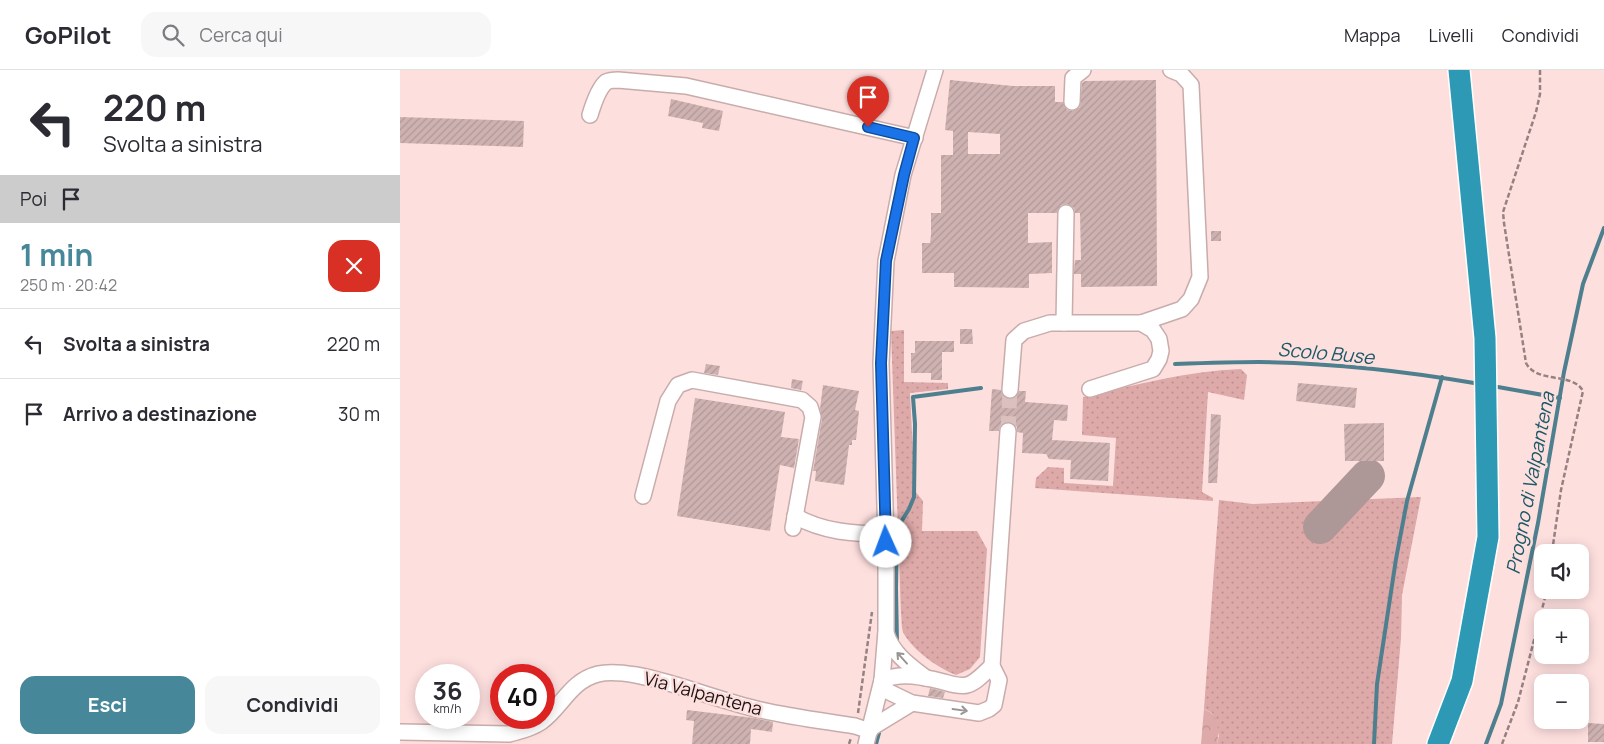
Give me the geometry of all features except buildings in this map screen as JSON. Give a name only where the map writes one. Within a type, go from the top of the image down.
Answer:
[{"type":"highway","points":[[1438,744],[1462,681],[1488,537],[1485,338],[1459,70]]},
{"type":"street","points":[[869,734],[882,680],[886,631],[881,363],[886,261],[904,175],[935,70]]},
{"type":"street","points":[[1072,102],[1073,78],[1083,70]]},
{"type":"street","points":[[1010,390],[1014,340],[1024,331],[1050,323],[1141,322],[1182,309],[1191,299],[1200,276],[1191,84],[1181,74],[1171,70]]},
{"type":"street","points":[[590,115],[597,96],[606,83],[611,80],[618,80],[686,86],[914,138]]},
{"type":"street","points":[[1064,323],[1066,213]]},
{"type":"street","points":[[1090,389],[1153,369],[1161,351],[1159,339],[1153,330],[1141,322]]},
{"type":"street","points":[[642,496],[668,401],[678,385],[692,380],[802,400],[810,407],[813,417],[794,522],[863,534],[885,534]]},
{"type":"street","points":[[882,680],[887,691],[912,703],[979,713],[994,705],[999,680],[992,666],[1008,431]]},
{"type":"street","points":[[886,631],[889,644],[905,662],[926,678]]},
{"type":"street","points":[[882,680],[894,676],[926,678],[956,685],[967,685],[992,666]]},
{"type":"street","name":"Via Valpantena","points":[[400,732],[509,734],[533,728],[551,713],[570,690],[586,677],[600,673],[616,673],[661,680],[760,710],[855,726],[869,734]]},
{"type":"street","points":[[869,734],[912,703]]},
{"type":"path","points":[[1540,70],[1540,94],[1536,112],[1503,212],[1528,368],[1555,378],[1574,382],[1583,391],[1561,490],[1553,544]]},
{"type":"path","points":[[1502,744],[1518,702],[1545,599]]},
{"type":"green space","points":[[904,330],[904,382],[948,383],[948,389],[910,393],[915,491],[923,501],[922,531],[977,531],[987,549],[980,657],[970,669],[956,675],[920,653],[908,640],[902,627],[891,331]]},
{"type":"green space","points":[[1241,369],[1247,375],[1244,400],[1208,392],[1202,492],[1213,498],[1213,501],[1035,488],[1036,478],[1048,467],[1064,468],[1064,483],[1113,486],[1116,438],[1082,435],[1083,397],[1181,376]]},
{"type":"green space","points":[[1421,497],[1402,595],[1401,638],[1392,744],[1217,744],[1219,736],[1212,713],[1204,709],[1219,500],[1253,504]]},
{"type":"green space","points":[[1204,709],[1211,713],[1216,720],[1217,744],[1201,744]]},
{"type":"waterway","name":"Progno di Valpantena","points":[[1486,744],[1501,704],[1538,523],[1564,372],[1583,284],[1604,228]]},
{"type":"waterway","name":"Scolo Buse","points":[[1175,364],[1228,362],[1313,364],[1394,371],[1474,383]]},
{"type":"waterway","points":[[1374,744],[1377,684],[1396,559],[1407,501],[1442,377]]},
{"type":"waterway","name":"Scolo Buse","points":[[1498,387],[1560,398]]},
{"type":"waterway","name":"Scolo Buse","points":[[897,643],[897,531],[914,497],[915,424],[913,397],[981,388]]},
{"type":"waterway","name":"Scolo Buse","points":[[876,744],[879,733]]},
{"type":"taxiway","points":[[1320,527],[1368,476]]},
{"type":"tunnel","points":[[1008,431],[1010,390]]},
{"type":"route","points":[[868,127],[914,138],[904,175],[886,261],[881,363],[886,542]]}]
